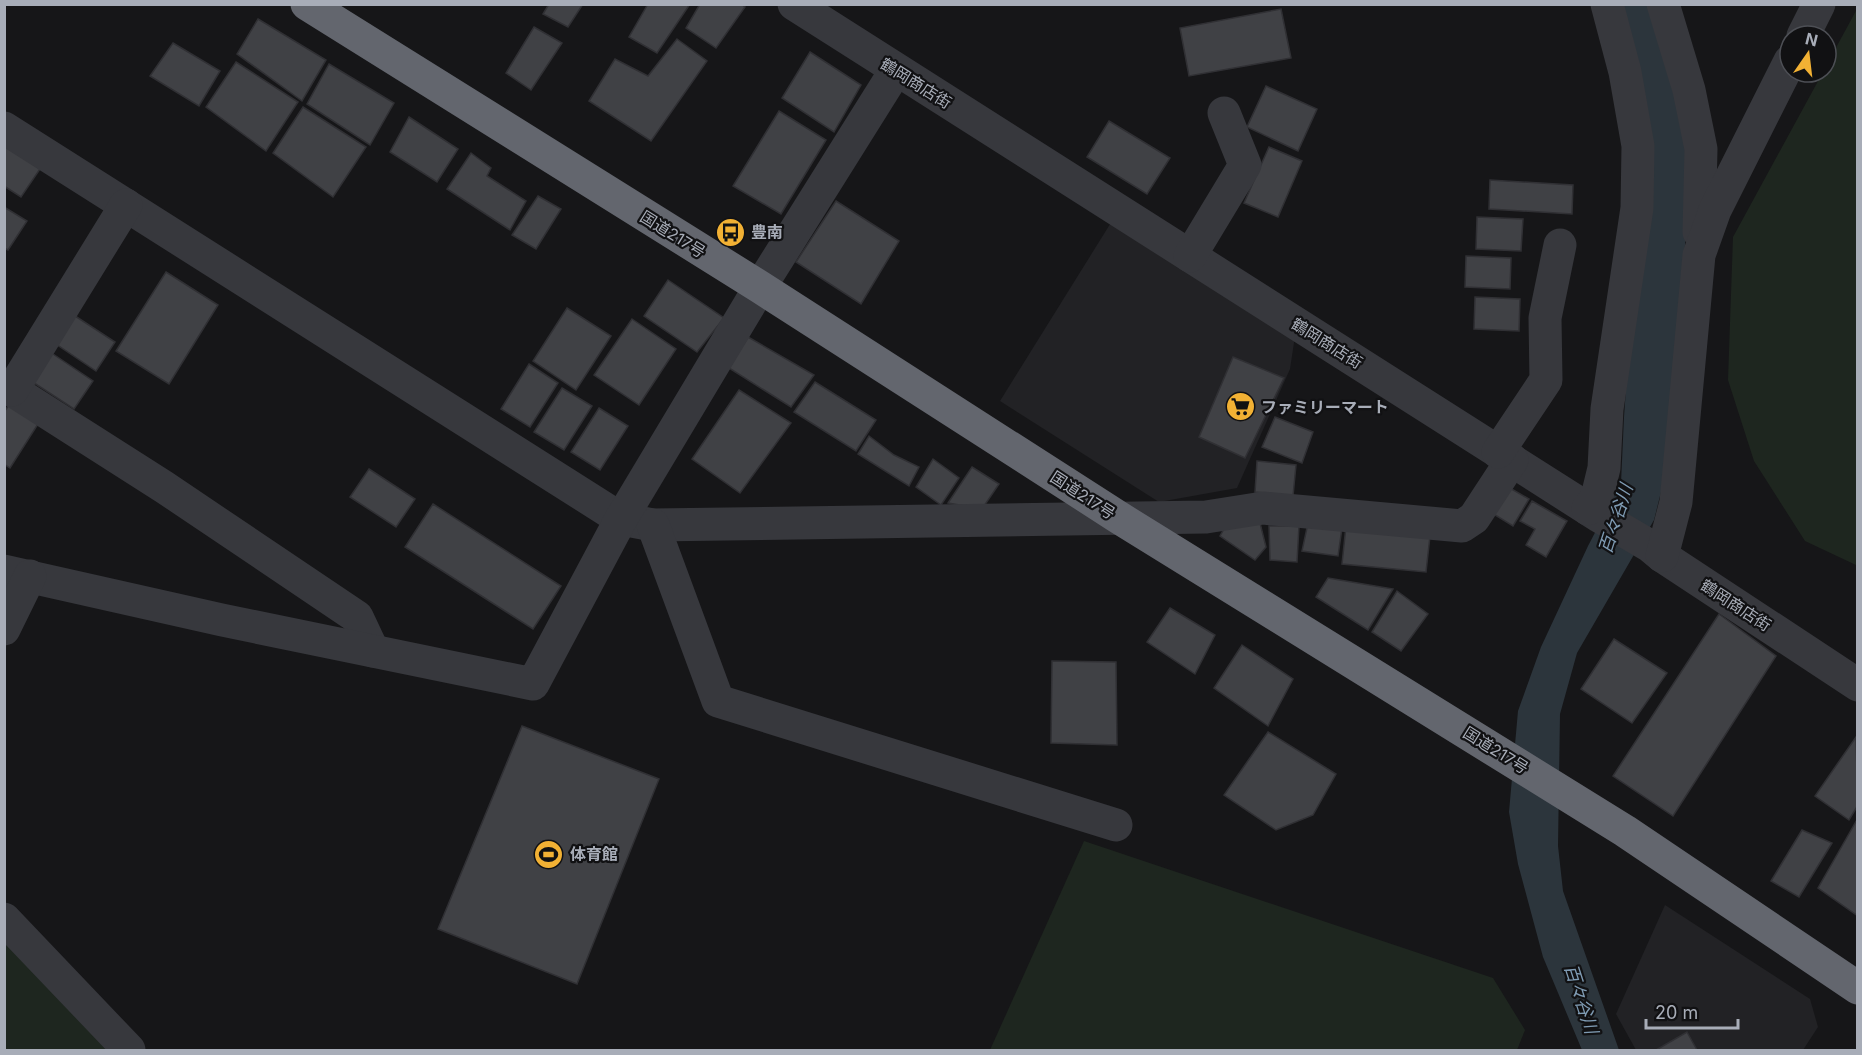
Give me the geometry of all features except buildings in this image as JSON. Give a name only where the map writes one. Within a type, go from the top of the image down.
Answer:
[{"type":"highway","name":"国道217号","points":[[307,4],[760,287],[1118,517],[1625,831],[1857,988]]},
{"type":"street","name":"鶴岡商店街","points":[[794,4],[1656,551],[1857,686]]},
{"type":"street","points":[[1593,512],[1604,468],[1607,409],[1637,208],[1638,146],[1625,72],[1607,4]]},
{"type":"street","points":[[1656,551],[1676,502],[1699,255],[1701,149],[1689,90],[1663,4]]},
{"type":"street","points":[[1809,24],[1819,4]]},
{"type":"street","points":[[4,629],[17,574],[222,620],[533,684],[621,519],[760,287],[896,70]]},
{"type":"street","points":[[1699,255],[1715,210],[1778,84]]},
{"type":"street","points":[[1190,256],[1245,165],[1224,112]]},
{"type":"street","points":[[4,128],[621,519],[653,525],[1206,517],[1263,508],[1462,526],[1474,518],[1546,380],[1545,318],[1560,245]]},
{"type":"street","points":[[126,205],[8,387],[164,487],[357,617],[373,651]]},
{"type":"street","points":[[653,525],[718,701],[1116,825]]},
{"type":"street","points":[[4,919],[129,1050]]},
{"type":"shaded area","points":[[1857,9],[1858,565],[1805,541],[1754,461],[1728,380],[1733,237],[1816,84],[1838,84],[1838,44]]},
{"type":"shaded area","points":[[1112,221],[1295,336],[1290,369],[1237,488],[1159,502],[1000,401]]},
{"type":"shaded area","points":[[1084,841],[1493,978],[1525,1030],[1517,1050],[990,1050]]},
{"type":"shaded area","points":[[1665,905],[1810,999],[1818,1027],[1803,1050],[1636,1050],[1616,1014]]},
{"type":"shaded area","points":[[5,929],[117,1050],[5,1050]]},
{"type":"water","name":"百々谷川","points":[[1615,5],[1653,5],[1685,109],[1689,196],[1667,468],[1654,520],[1577,653],[1560,714],[1558,846],[1563,891],[1619,1050],[1582,1050],[1543,957],[1518,864],[1509,812],[1518,711],[1541,647],[1588,546],[1621,483],[1631,319]]},
{"type":"place","name":"豊南","points":[[730,232]]},
{"type":"place","name":"ファミリーマート","points":[[1240,407]]},
{"type":"place","name":"体育館","points":[[549,854]]}]
